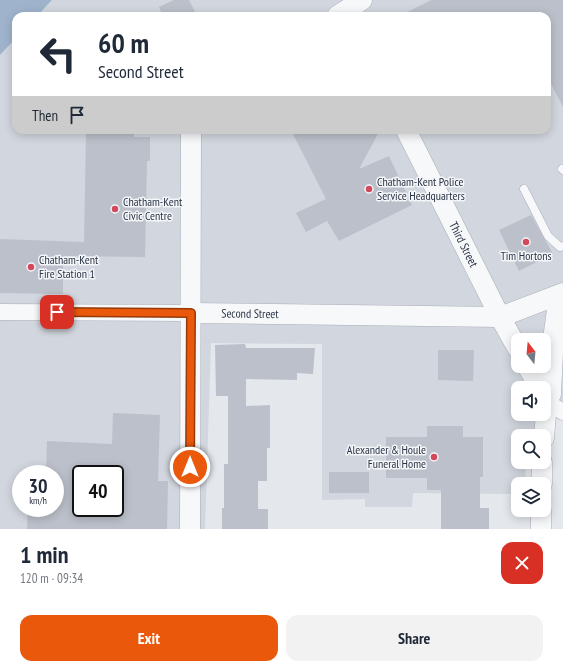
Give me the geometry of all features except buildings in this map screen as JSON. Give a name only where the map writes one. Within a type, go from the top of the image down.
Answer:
[{"type":"street","points":[[342,11],[362,0]]},
{"type":"street","points":[[190,529],[191,134]]},
{"type":"street","name":"Third Street","points":[[408,134],[511,337]]},
{"type":"street","points":[[500,317],[561,294]]},
{"type":"street","points":[[551,394],[554,332],[561,294]]},
{"type":"street","name":"Second Street","points":[[0,312],[500,317]]},
{"type":"street","points":[[541,517],[541,529]]},
{"type":"lane","points":[[524,189],[548,236],[560,247],[563,246]]},
{"type":"shaded area","points":[[52,0],[563,0],[563,409],[551,419],[551,381],[511,381],[511,421],[548,421],[538,429],[511,429],[511,469],[526,469],[525,477],[511,477],[511,494],[413,493],[412,507],[365,507],[365,499],[322,500],[322,344],[211,343],[205,529],[0,529],[0,55],[12,42],[12,134],[551,134],[551,12],[41,12]]},
{"type":"water","points":[[0,0],[52,0],[41,12],[12,12],[12,42],[0,55]]},
{"type":"place","name":"Chatham-Kent Police Service Headquarters","points":[[369,189]]},
{"type":"place","name":"Chatham-Kent Civic Centre","points":[[115,209]]},
{"type":"place","name":"Tim Hortons","points":[[526,242]]},
{"type":"place","name":"Chatham-Kent Fire Station 1","points":[[31,267]]},
{"type":"place","name":"Alexander & Houle Funeral Home","points":[[434,457]]},
{"type":"route","points":[[57,312],[191,313],[190,467]]}]
